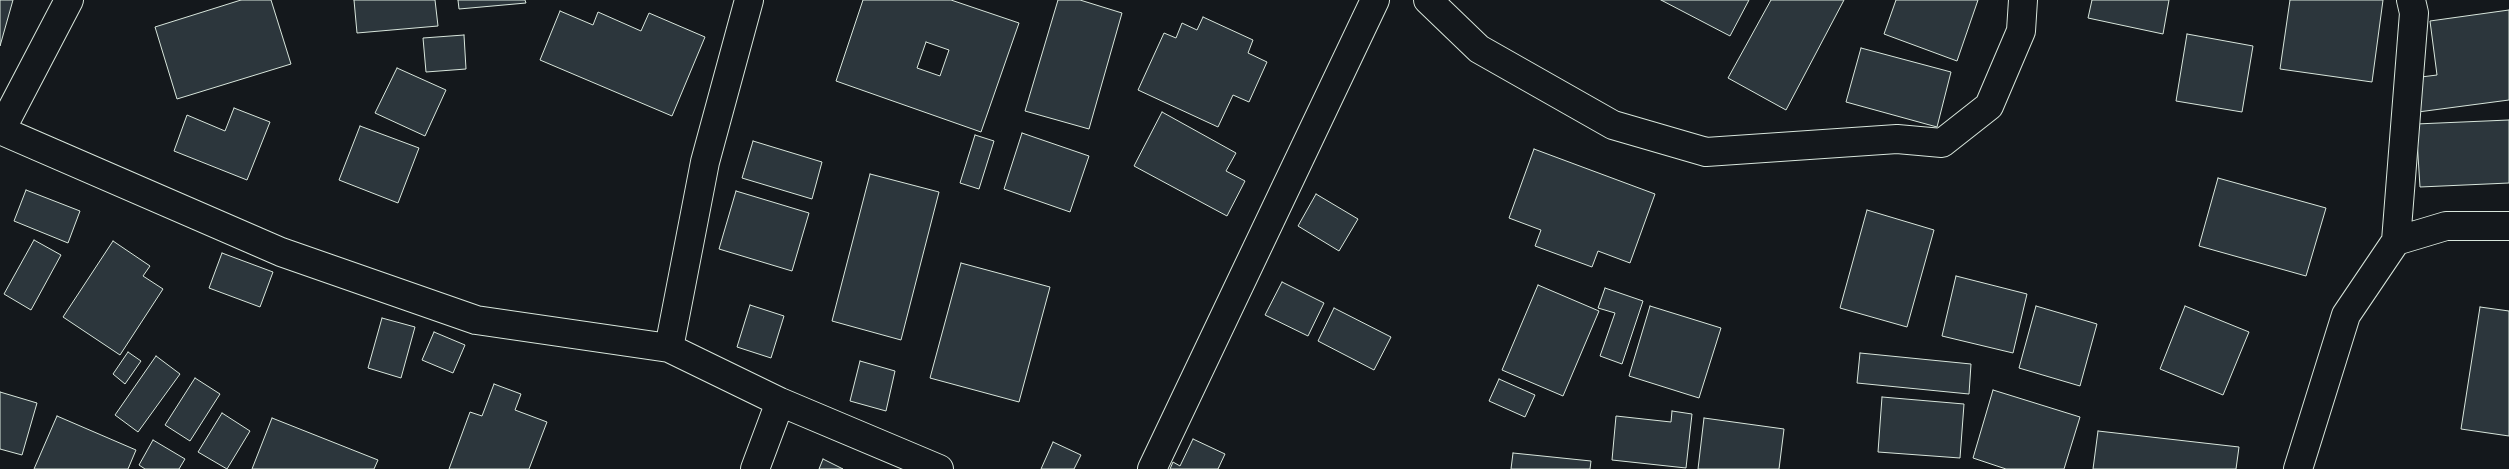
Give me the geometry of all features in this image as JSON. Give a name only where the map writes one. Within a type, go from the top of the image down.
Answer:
[{"type":"street","points":[[70,0],[0,130],[281,252],[476,320],[669,348],[780,402],[939,469]]},
{"type":"street","points":[[669,348],[705,162],[749,0]]},
{"type":"street","points":[[1152,469],[1375,0]]},
{"type":"street","points":[[1428,0],[1479,49],[1613,125],[1706,152],[1897,139],[1942,143],[1989,106],[2021,31],[2023,0]]},
{"type":"street","points":[[2298,469],[2346,315],[2396,241],[2414,13],[2411,0]]},
{"type":"street","points":[[2396,241],[2446,226],[2509,226]]},
{"type":"street","points":[[755,469],[780,402]]},
{"type":"building","points":[[0,0],[13,0],[0,46]]},
{"type":"building","points":[[241,0],[271,0],[291,64],[177,99],[155,27]]},
{"type":"building","points":[[354,0],[435,0],[438,26],[357,33]]},
{"type":"building","points":[[458,0],[525,0],[526,3],[459,9]]},
{"type":"building","points":[[863,0],[951,0],[1019,23],[981,132],[836,81]],"holes":[[[926,42],[949,50],[940,76],[917,68]]]},
{"type":"building","points":[[1058,0],[1080,0],[1122,13],[1089,129],[1025,111]]},
{"type":"building","points":[[1661,0],[1749,0],[1730,36]]},
{"type":"building","points":[[1771,0],[1844,0],[1786,110],[1728,78]]},
{"type":"building","points":[[1896,0],[1978,0],[1957,61],[1884,34]]},
{"type":"building","points":[[2092,0],[2169,0],[2163,34],[2088,18]]},
{"type":"building","points":[[2290,0],[2383,0],[2372,82],[2280,69]]},
{"type":"building","points":[[2509,10],[2509,100],[2418,112],[2413,78],[2437,75],[2430,21]]},
{"type":"building","points":[[560,11],[593,25],[598,12],[641,31],[649,13],[705,37],[672,116],[540,60]]},
{"type":"building","points":[[1203,17],[1253,40],[1248,53],[1267,62],[1249,102],[1233,95],[1218,127],[1138,90],[1164,33],[1176,38],[1182,23],[1197,30]]},
{"type":"building","points":[[2187,34],[2253,46],[2242,112],[2176,101]]},
{"type":"building","points":[[464,35],[466,69],[426,72],[423,38]]},
{"type":"building","points":[[1861,48],[1951,72],[1937,127],[1846,102]]},
{"type":"building","points":[[397,68],[446,90],[425,136],[375,113]]},
{"type":"building","points":[[234,108],[270,122],[247,180],[174,151],[187,115],[225,131]]},
{"type":"building","points":[[1162,112],[1236,153],[1226,171],[1245,181],[1227,216],[1134,166]]},
{"type":"building","points":[[2509,120],[2509,183],[2420,187],[2416,124]]},
{"type":"building","points":[[360,126],[419,148],[398,203],[339,180]]},
{"type":"building","points":[[1022,133],[1089,156],[1070,212],[1004,189]]},
{"type":"building","points":[[975,135],[994,141],[979,189],[960,183]]},
{"type":"building","points":[[753,141],[822,162],[812,199],[742,178]]},
{"type":"building","points":[[1534,149],[1655,194],[1630,263],[1598,251],[1592,267],[1535,246],[1541,230],[1509,218]]},
{"type":"building","points":[[870,174],[939,192],[901,340],[832,321]]},
{"type":"building","points":[[2218,178],[2326,208],[2306,276],[2199,246]]},
{"type":"building","points":[[26,190],[80,211],[68,243],[14,221]]},
{"type":"building","points":[[736,191],[809,213],[792,271],[719,249]]},
{"type":"building","points":[[1316,194],[1358,219],[1339,251],[1298,226]]},
{"type":"building","points":[[1867,210],[1934,230],[1907,327],[1840,308]]},
{"type":"building","points":[[34,240],[61,255],[31,310],[4,294]]},
{"type":"building","points":[[113,241],[150,266],[143,276],[163,289],[120,355],[63,317]]},
{"type":"building","points":[[222,253],[273,272],[260,307],[209,288]]},
{"type":"building","points":[[961,263],[1050,287],[1019,402],[930,378]]},
{"type":"building","points":[[1956,276],[2027,294],[2013,353],[1942,336]]},
{"type":"building","points":[[1282,282],[1324,303],[1308,336],[1265,315]]},
{"type":"building","points":[[1538,285],[1599,311],[1563,396],[1502,370]]},
{"type":"building","points":[[1605,288],[1643,301],[1622,364],[1600,356],[1615,313],[1598,308]]},
{"type":"building","points":[[750,305],[784,316],[771,358],[737,347]]},
{"type":"building","points":[[1650,306],[1721,328],[1699,398],[1629,376]]},
{"type":"building","points":[[2036,306],[2097,324],[2080,386],[2019,368]]},
{"type":"building","points":[[2185,306],[2249,332],[2223,395],[2160,369]]},
{"type":"building","points":[[2480,307],[2509,311],[2509,436],[2461,429]]},
{"type":"building","points":[[1334,308],[1391,337],[1374,370],[1318,341]]},
{"type":"building","points":[[382,318],[415,327],[401,378],[368,368]]},
{"type":"building","points":[[434,332],[465,345],[453,373],[422,360]]},
{"type":"building","points":[[128,352],[141,361],[125,384],[113,374]]},
{"type":"building","points":[[1860,353],[1971,364],[1969,394],[1857,383]]},
{"type":"building","points":[[156,356],[180,374],[138,432],[115,415]]},
{"type":"building","points":[[860,361],[895,371],[886,411],[850,401]]},
{"type":"building","points":[[195,378],[220,394],[190,441],[165,425]]},
{"type":"building","points":[[1499,379],[1535,395],[1525,417],[1489,401]]},
{"type":"building","points":[[494,384],[521,394],[515,410],[547,422],[529,469],[449,469],[470,412],[482,416]]},
{"type":"building","points":[[1993,390],[2080,417],[2064,469],[2006,469],[1973,458]]},
{"type":"building","points":[[0,392],[37,403],[22,455],[0,449]]},
{"type":"building","points":[[1882,397],[1964,404],[1960,458],[1878,452]]},
{"type":"building","points":[[1672,411],[1692,414],[1686,468],[1612,460],[1616,416],[1671,422]]},
{"type":"building","points":[[222,413],[250,431],[227,469],[198,452]]},
{"type":"building","points":[[57,416],[136,450],[128,469],[34,469]]},
{"type":"building","points":[[272,418],[378,460],[374,469],[252,469]]},
{"type":"building","points":[[1704,418],[1784,429],[1779,469],[1698,469]]},
{"type":"building","points":[[2098,431],[2239,447],[2236,469],[2093,469]]},
{"type":"building","points":[[1193,439],[1225,454],[1218,469],[1170,469],[1173,462],[1180,466]]},
{"type":"building","points":[[153,440],[185,459],[179,469],[145,469],[139,465]]},
{"type":"building","points":[[1053,442],[1081,455],[1074,469],[1041,469]]},
{"type":"building","points":[[1513,453],[1591,461],[1590,469],[1511,469]]},
{"type":"building","points":[[823,459],[843,469],[819,469]]}]
